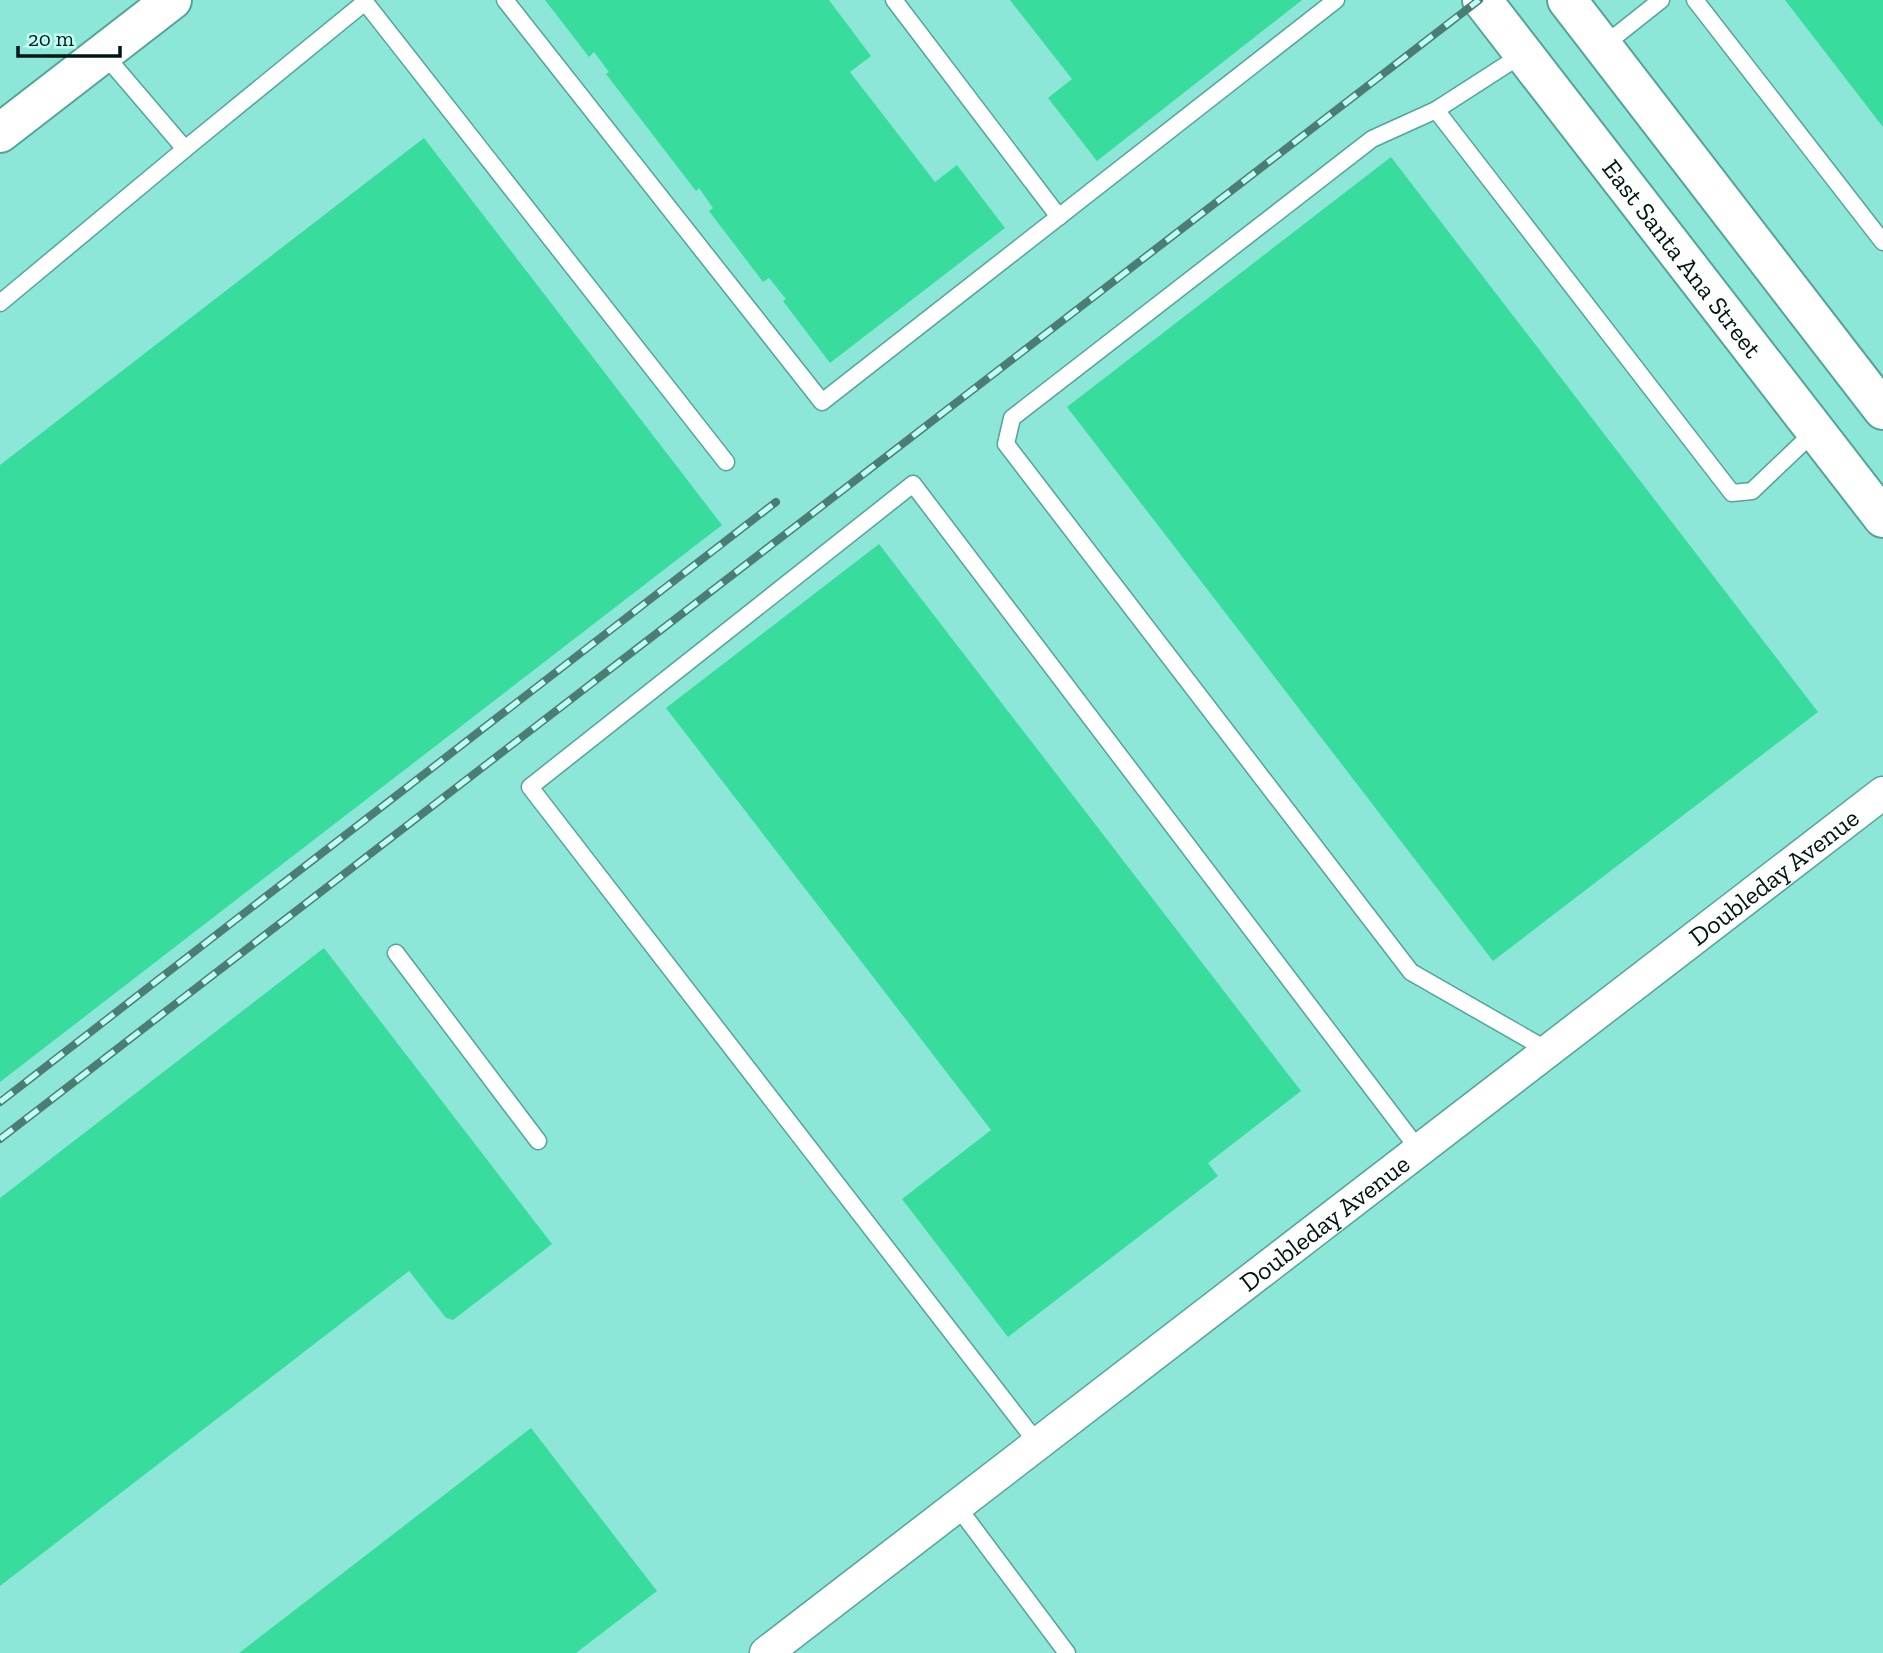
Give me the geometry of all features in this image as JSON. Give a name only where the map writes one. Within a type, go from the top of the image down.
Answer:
[{"type":"street","points":[[0,133],[172,0]]},
{"type":"street","name":"East Santa Ana Street","points":[[1482,0],[1883,518]]},
{"type":"street","points":[[1567,0],[1883,410]]},
{"type":"street","name":"Doubleday Avenue","points":[[766,1653],[1883,793]]},
{"type":"lane","points":[[505,0],[822,402],[1336,0]]},
{"type":"lane","points":[[894,0],[1059,217]]},
{"type":"lane","points":[[1603,46],[1661,0]]},
{"type":"lane","points":[[1695,0],[1883,242]]},
{"type":"lane","points":[[0,303],[364,1],[726,462]]},
{"type":"lane","points":[[103,53],[185,149]]},
{"type":"lane","points":[[1523,54],[1436,110],[1372,139],[1012,418],[1006,443],[1411,972],[1549,1051]]},
{"type":"lane","points":[[1436,110],[1732,493],[1752,491],[1816,430]]},
{"type":"lane","points":[[1038,1444],[530,787],[913,484],[1419,1150]]},
{"type":"lane","points":[[396,953],[538,1141]]},
{"type":"lane","points":[[957,1506],[1068,1653]]},
{"type":"shaded area","points":[[0,0],[1883,0],[1883,1653],[0,1653]]},
{"type":"building","points":[[545,0],[829,0],[871,56],[850,72],[935,182],[957,165],[1005,228],[830,363],[783,301],[786,299],[769,278],[763,282],[709,211],[713,208],[699,188],[696,191],[606,74],[609,72],[594,52],[589,57]]},
{"type":"building","points":[[1010,0],[1302,0],[1097,161],[1048,98],[1072,79]]},
{"type":"building","points":[[1785,0],[1883,0],[1883,127]]},
{"type":"building","points":[[424,138],[722,525],[0,1082],[0,465]]},
{"type":"building","points":[[1391,157],[1818,712],[1493,961],[1067,407]]},
{"type":"building","points":[[879,544],[1301,1091],[1208,1163],[1218,1176],[1008,1337],[902,1199],[991,1130],[666,708]]},
{"type":"building","points":[[324,948],[552,1244],[453,1320],[446,1318],[409,1271],[0,1586],[0,1198]]},
{"type":"building","points":[[531,1428],[657,1591],[576,1653],[239,1653]]},
{"type":"railway","points":[[0,1139],[1479,0]]},
{"type":"railway","points":[[0,1102],[776,502]]}]
